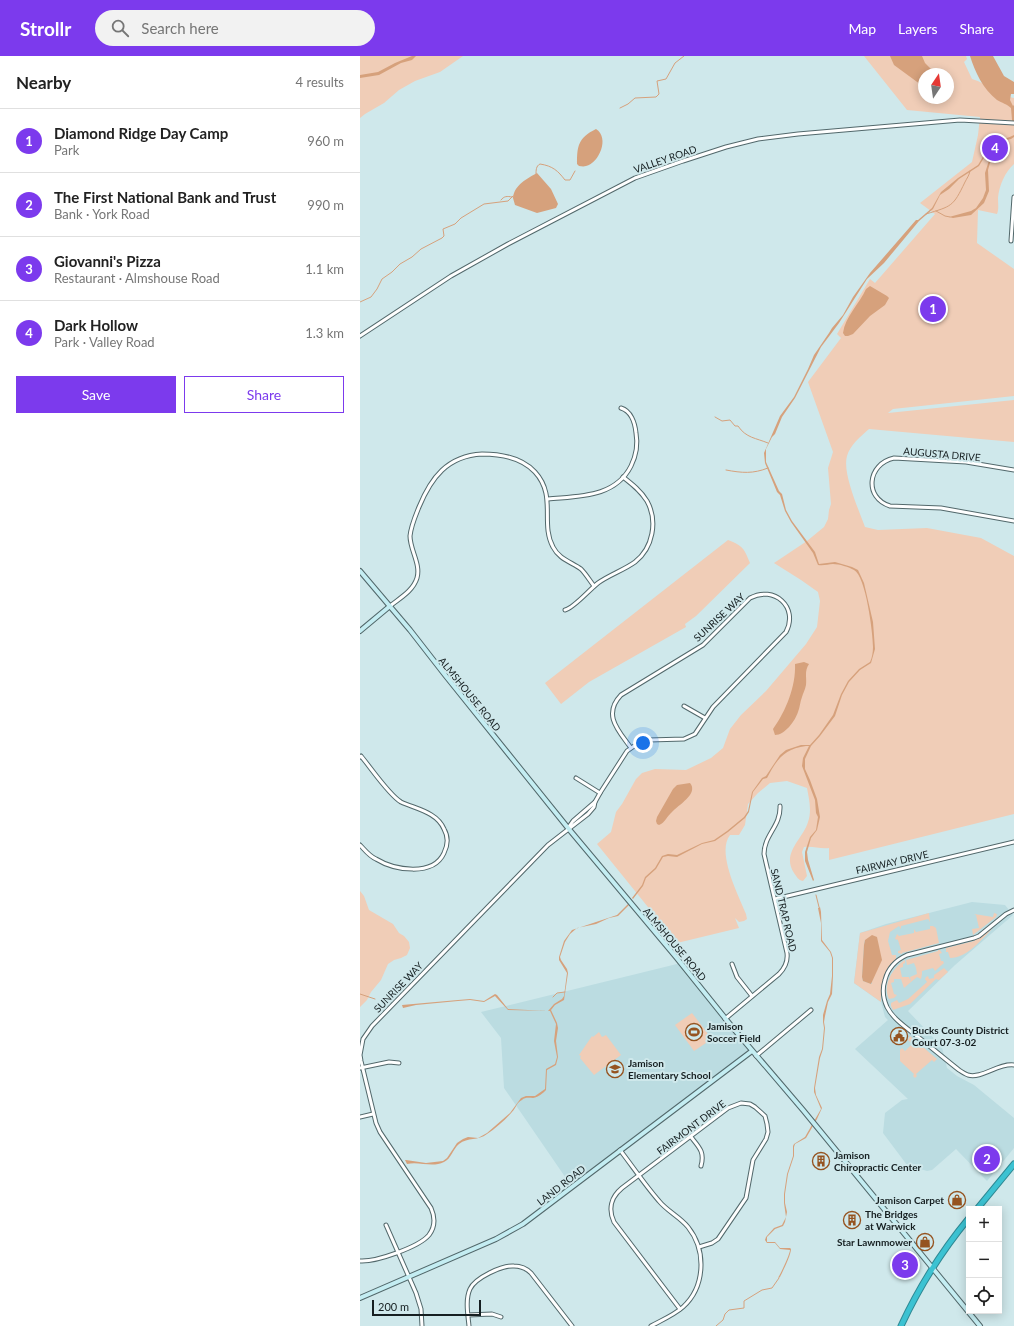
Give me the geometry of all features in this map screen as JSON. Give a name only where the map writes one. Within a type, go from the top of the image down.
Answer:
[{"type":"highway","points":[[979,1206],[1014,1164]]},
{"type":"highway","points":[[901,1326],[931,1268],[951,1239],[966,1222]]},
{"type":"main road","name":"ALMSHOUSE ROAD","points":[[360,571],[390,606],[568,828],[980,1326]]},
{"type":"main road","points":[[360,631],[390,606]]},
{"type":"main road","name":"LAND ROAD","points":[[360,1298],[496,1239],[523,1224],[752,1051]]},
{"type":"street","name":"VALLEY ROAD","points":[[360,336],[451,276],[508,244],[635,178],[677,163],[746,142],[792,134],[960,120],[1014,123]]},
{"type":"street","points":[[1010,241],[1014,197]]},
{"type":"street","points":[[548,500],[602,492],[615,485],[624,477],[631,467],[634,459],[637,438],[631,416],[627,410],[621,408]]},
{"type":"street","points":[[390,606],[409,590],[416,580],[418,569],[411,544],[412,526],[429,485],[435,476],[447,466],[460,459],[475,455],[492,454],[514,458],[528,466],[538,475],[548,500],[549,533],[553,547],[560,557],[581,570],[594,586]]},
{"type":"street","name":"AUGUSTA DRIVE","points":[[1014,470],[966,462],[894,458],[885,461],[878,466],[873,475],[872,484],[877,498],[890,506],[941,508],[1014,521]]},
{"type":"street","points":[[565,610],[571,607],[594,586],[637,560],[647,547],[651,536],[653,519],[648,504],[641,493],[624,477]]},
{"type":"street","name":"SUNRISE WAY","points":[[360,1261],[378,1259],[420,1242],[428,1236],[434,1224],[433,1213],[380,1132],[373,1114],[361,1068],[360,1055],[362,1044],[366,1035],[372,1026],[548,845],[595,802],[622,757],[631,748],[649,740],[678,740],[688,738],[699,730],[713,707],[786,632],[789,624],[789,614],[786,606],[776,597],[764,594],[750,598],[707,642],[634,687],[618,699],[613,710],[614,724],[631,748]]},
{"type":"street","points":[[684,706],[705,718]]},
{"type":"street","points":[[360,756],[396,798],[437,818],[444,827],[447,840],[446,849],[440,860],[432,866],[419,869],[391,865],[380,861],[370,855],[360,845]]},
{"type":"street","points":[[576,778],[600,793]]},
{"type":"street","name":"SAND TRAP ROAD","points":[[725,1018],[782,970],[787,960],[787,952],[765,860],[764,849],[766,842],[779,818],[780,806]]},
{"type":"street","name":"FAIRWAY DRIVE","points":[[775,899],[1014,842]]},
{"type":"street","points":[[1014,910],[1006,914],[979,936],[900,958],[890,967],[884,981],[884,997],[888,1008],[893,1015],[959,1070],[968,1075],[979,1074],[1008,1064],[1014,1065]]},
{"type":"street","points":[[732,964],[736,977],[752,996]]},
{"type":"street","points":[[756,1056],[811,1010]]},
{"type":"street","points":[[361,1068],[389,1062],[399,1063]]},
{"type":"street","name":"FAIRMONT DRIVE","points":[[680,1309],[614,1222],[611,1215],[611,1204],[615,1195],[639,1175],[728,1108],[741,1103],[750,1104],[765,1116],[768,1124],[767,1136],[753,1160],[746,1198],[718,1239],[712,1243],[699,1247]]},
{"type":"street","points":[[360,1117],[373,1114]]},
{"type":"street","points":[[691,1137],[702,1153],[703,1159],[701,1166]]},
{"type":"street","points":[[620,1150],[661,1204],[687,1226],[694,1235],[699,1247],[701,1265],[698,1283],[691,1298],[680,1309],[652,1326]]},
{"type":"street","points":[[386,1225],[419,1304],[422,1326]]},
{"type":"street","points":[[469,1326],[468,1296],[474,1283],[480,1278],[505,1267],[519,1266],[531,1272],[572,1326]]},
{"type":"street","points":[[468,1315],[492,1314],[501,1317]]},
{"type":"shaded area","points":[[360,56],[463,56],[440,72],[415,81],[399,90],[384,103],[360,118]]},
{"type":"shaded area","points":[[412,56],[416,56],[412,60],[401,63],[379,75],[360,78],[360,75],[378,72]]},
{"type":"shaded area","points":[[864,56],[966,56],[967,59],[964,62],[972,79],[983,83],[1003,95],[1014,98],[1014,164],[1005,175],[1001,184],[997,214],[978,210],[977,243],[1014,269],[1014,396],[893,409],[888,413],[1014,400],[1014,442],[869,429],[856,441],[848,452],[846,463],[852,492],[865,527],[878,530],[927,528],[981,538],[1014,556],[1014,814],[829,860],[829,848],[804,847],[802,852],[807,876],[803,881],[794,873],[790,859],[794,846],[805,828],[810,814],[807,788],[787,781],[770,783],[748,804],[745,825],[739,835],[730,835],[726,843],[727,863],[730,874],[747,919],[739,922],[735,918],[739,928],[677,943],[597,844],[611,832],[616,812],[636,779],[642,773],[655,769],[686,770],[711,758],[723,748],[730,729],[741,715],[766,691],[806,644],[817,627],[820,601],[818,592],[774,563],[807,541],[824,527],[828,519],[831,504],[828,468],[833,452],[808,382],[841,338],[837,334],[870,279],[875,283],[935,214],[920,203],[972,162],[980,117],[907,110]]},
{"type":"shaded area","points":[[890,56],[922,56],[925,63],[930,68],[918,68],[918,83],[894,65]]},
{"type":"shaded area","points":[[970,56],[993,56],[1004,76],[1014,82],[1014,94],[1011,94],[1010,100],[1013,106],[1014,105],[1014,124],[1012,120],[1011,108],[997,100],[988,91],[977,74]]},
{"type":"shaded area","points":[[596,129],[602,138],[599,155],[591,164],[579,166],[577,164],[578,147],[585,136]]},
{"type":"shaded area","points":[[1014,135],[1011,139],[997,142],[994,148],[988,170],[989,191],[984,203],[971,215],[953,218],[949,217],[971,211],[976,208],[983,198],[986,190],[985,173],[991,154],[990,151],[994,142],[989,144],[985,156],[979,166],[959,179],[949,189],[940,195],[933,209],[919,221],[884,263],[867,279],[839,323],[821,347],[795,398],[782,417],[775,434],[766,449],[766,462],[779,491],[782,494],[786,510],[792,521],[815,552],[819,564],[835,562],[858,570],[864,583],[873,622],[875,649],[871,663],[860,670],[849,682],[842,695],[835,716],[811,746],[805,759],[805,769],[817,799],[820,817],[817,830],[811,838],[807,852],[814,880],[813,881],[805,861],[805,852],[810,837],[816,830],[818,817],[816,813],[815,800],[802,766],[803,758],[809,746],[806,746],[798,747],[787,752],[778,760],[767,778],[763,779],[753,792],[749,812],[745,818],[715,841],[702,844],[677,857],[663,857],[656,869],[646,878],[643,886],[633,899],[632,898],[642,885],[645,877],[655,868],[662,856],[668,854],[677,855],[702,843],[714,840],[744,817],[748,811],[752,792],[762,778],[766,776],[780,755],[786,750],[801,745],[810,745],[833,715],[848,681],[859,669],[870,662],[873,647],[872,630],[865,594],[858,574],[854,570],[841,565],[818,565],[813,553],[785,511],[780,495],[777,492],[765,463],[764,453],[780,416],[794,397],[814,355],[832,328],[843,315],[853,297],[870,273],[916,220],[932,208],[941,192],[958,178],[978,165],[984,155],[988,143]]},
{"type":"shaded area","points":[[537,173],[551,189],[558,204],[556,208],[537,213],[515,205],[513,198],[516,189]]},
{"type":"shaded area","points":[[870,286],[889,298],[885,305],[870,316],[853,334],[845,336],[843,333],[847,321],[866,289]]},
{"type":"shaded area","points":[[728,540],[742,548],[750,563],[696,616],[685,624],[686,627],[589,682],[561,704],[545,683]]},
{"type":"shaded area","points":[[804,662],[809,664],[806,672],[806,685],[798,712],[795,719],[786,730],[775,735],[773,729],[786,706],[792,689],[795,664]]},
{"type":"shaded area","points":[[690,783],[692,791],[687,799],[670,814],[663,823],[659,825],[657,824],[657,817],[673,789],[677,785]]},
{"type":"shaded area","points":[[360,891],[364,896],[369,910],[393,924],[399,933],[409,942],[410,948],[407,955],[388,964],[381,980],[371,992],[367,1000],[360,1007]]},
{"type":"shaded area","points":[[972,902],[1005,905],[1013,915],[955,965],[908,1011],[942,1047],[947,1068],[957,1076],[974,1085],[1014,1118],[1014,1148],[987,1181],[956,1149],[932,1170],[927,1171],[907,1165],[883,1133],[885,1113],[902,1100],[908,1099],[855,1049],[888,1020],[885,1017],[881,1002],[854,983],[860,933],[886,924]]},
{"type":"shaded area","points":[[628,904],[629,905],[618,916],[596,924],[580,927],[617,915]]},
{"type":"shaded area","points":[[820,907],[821,912],[822,940],[831,952],[833,958],[832,994],[828,1002],[825,1016],[823,1049],[815,1088],[816,1095],[822,1108],[806,1138],[795,1144],[794,1147],[794,1156],[788,1174],[785,1194],[787,1212],[786,1217],[784,1194],[787,1174],[793,1156],[793,1146],[794,1144],[805,1137],[821,1109],[814,1092],[814,1088],[819,1057],[822,1049],[824,1028],[823,1015],[830,994],[832,958],[830,952],[821,941],[821,923],[818,908]]},
{"type":"shaded area","points":[[929,913],[930,922],[928,919],[901,926],[901,929],[899,926],[890,932],[888,941],[892,955],[896,955],[896,959],[888,968],[884,978],[881,1002],[854,983],[860,933]],"holes":[[[865,940],[872,984],[863,981],[862,977]]]},
{"type":"shaded area","points":[[994,913],[997,914],[996,917],[973,935],[972,929],[979,928],[976,915],[974,914],[993,917]]},
{"type":"shaded area","points":[[930,926],[936,928],[939,943],[902,954],[898,953],[898,951],[901,950],[898,940],[895,939],[897,934],[899,936],[914,933],[914,929],[916,932],[930,929]]},
{"type":"shaded area","points":[[993,928],[968,952],[950,958],[948,952],[946,952],[946,948],[974,941]]},
{"type":"shaded area","points":[[576,929],[570,934],[565,942],[560,957],[568,973],[564,1000],[555,1005],[551,1010],[558,1028],[556,1041],[558,1057],[556,1065],[547,1070],[546,1090],[537,1097],[526,1098],[520,1101],[513,1110],[503,1121],[494,1129],[484,1136],[478,1138],[487,1133],[510,1113],[521,1098],[526,1096],[535,1096],[545,1089],[546,1069],[555,1064],[557,1057],[554,1041],[556,1024],[550,1011],[548,1011],[564,996],[567,973],[559,960],[559,957],[564,941],[572,930]]},
{"type":"shaded area","points":[[872,935],[877,937],[882,960],[871,984],[863,981],[862,977],[865,940]]},
{"type":"shaded area","points":[[938,950],[942,953],[939,954],[941,961],[944,963],[935,971],[933,968],[922,971],[921,979],[917,977],[911,982],[910,977],[917,974],[916,968],[914,963],[907,965],[906,960]]},
{"type":"shaded area","points":[[905,960],[903,967],[900,968],[902,977],[909,977],[911,982],[904,988],[901,979],[894,979],[894,982],[891,983],[894,994],[897,995],[894,998],[889,999],[887,988],[890,977],[896,967]]},
{"type":"shaded area","name":"Jamison Elementary School","points":[[681,963],[752,1051],[572,1187],[504,1088],[501,1038],[481,1012]]},
{"type":"shaded area","points":[[944,968],[948,972],[939,980],[936,979],[910,1004],[893,1010],[891,1003],[897,1000],[899,1003],[908,999],[927,982],[925,979],[926,977],[928,976],[929,979],[934,978],[934,975]]},
{"type":"shaded area","points":[[495,994],[508,1009],[546,1011],[508,1010],[495,996],[484,1002],[470,1000],[416,1005],[403,1008],[402,1005],[470,999],[484,1001]]},
{"type":"shaded area","name":"Jamison Soccer Field","points":[[692,1013],[712,1039],[694,1051],[675,1025]]},
{"type":"shaded area","points":[[599,1032],[602,1037],[606,1035],[621,1055],[594,1075],[579,1055],[592,1036],[593,1037]]},
{"type":"shaded area","points":[[910,1036],[937,1059],[934,1062],[932,1060],[916,1074],[917,1076],[915,1078],[913,1076],[914,1074],[900,1061],[900,1050],[902,1048],[905,1051],[912,1044],[908,1040]]},
{"type":"shaded area","points":[[468,1137],[478,1138],[466,1140],[459,1144],[446,1161],[439,1164],[407,1164],[405,1160],[426,1163],[443,1161],[447,1158],[457,1143]]},
{"type":"shaded area","points":[[786,1217],[783,1226],[775,1229],[767,1237],[767,1242],[775,1242],[780,1248],[791,1249],[785,1267],[778,1278],[790,1250],[780,1249],[775,1243],[767,1243],[765,1240],[766,1237],[774,1228],[782,1225]]},
{"type":"waterway","points":[[620,108],[635,98],[656,97],[659,94],[657,81],[666,79],[675,63],[684,56]]},
{"type":"waterway","points":[[536,175],[537,167],[540,164],[555,169],[565,180],[570,180],[575,171]]},
{"type":"waterway","points":[[926,214],[947,207],[951,204],[958,196],[969,176],[970,171]]},
{"type":"waterway","points":[[501,200],[509,196],[512,197]]},
{"type":"waterway","points":[[360,302],[371,297],[382,279],[400,264],[412,257],[421,249],[442,238],[444,236],[443,229],[455,224],[461,218],[484,204],[508,201],[513,196]]},
{"type":"waterway","points":[[936,211],[950,217]]},
{"type":"waterway","points":[[715,417],[722,421],[730,420],[744,433],[755,439],[768,443]]},
{"type":"waterway","points":[[726,470],[747,472],[768,468]]},
{"type":"waterway","points":[[816,895],[819,907]]},
{"type":"waterway","points":[[553,997],[557,993],[565,992]]},
{"type":"waterway","points":[[360,994],[375,999]]},
{"type":"waterway","points":[[716,1326],[723,1320],[725,1314],[729,1310],[744,1308],[744,1301],[762,1290],[772,1288],[779,1278]]},
{"type":"place","name":"Dark Hollow","points":[[995,148]]},
{"type":"place","name":"Diamond Ridge Day Camp","points":[[933,309]]},
{"type":"place","name":"Jamison Soccer Field","points":[[694,1032]]},
{"type":"place","name":"Bucks County District Court 07-3-02","points":[[899,1036]]},
{"type":"place","name":"Jamison Elementary School","points":[[615,1069]]},
{"type":"place","name":"The First National Bank and Trust","points":[[987,1159]]},
{"type":"place","name":"Jamison Chiropractic Center","points":[[821,1161]]},
{"type":"place","name":"Jamison Carpet","points":[[957,1200]]},
{"type":"place","name":"The Bridges at Warwick","points":[[852,1220]]},
{"type":"place","name":"Star Lawnmower","points":[[925,1242]]},
{"type":"place","name":"Giovanni's Pizza","points":[[905,1265]]}]
